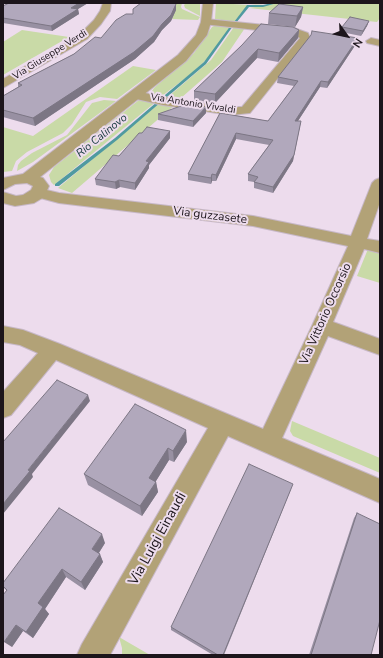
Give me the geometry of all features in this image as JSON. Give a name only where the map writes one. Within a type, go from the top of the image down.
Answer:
[{"type":"street","name":"Via Giuseppe Verdi","points":[[3,84],[83,37],[98,22],[105,11],[107,3]]},
{"type":"street","points":[[28,178],[182,58],[194,45],[206,22],[208,3]]},
{"type":"street","name":"Via Antonio Vivaldi","points":[[136,95],[163,101],[231,111],[246,110],[298,48],[307,33],[206,22]]},
{"type":"street","points":[[28,178],[40,183],[41,186],[38,193],[28,199],[22,200],[5,192],[16,179],[28,178]]},
{"type":"street","name":"Via Vittorio Occorsio","points":[[268,442],[322,326],[380,183]]},
{"type":"street","name":"Via guzzasete","points":[[38,193],[59,198],[253,221],[380,247]]},
{"type":"street","points":[[322,326],[380,347]]},
{"type":"street","points":[[3,334],[23,338],[52,350],[380,491]]},
{"type":"street","points":[[3,408],[52,350]]},
{"type":"street","name":"Via Luigi Einaudi","points":[[93,655],[223,423]]},
{"type":"green space","points":[[176,3],[182,3],[182,9],[200,17],[198,20],[172,19]]},
{"type":"green space","points":[[186,3],[200,3],[200,16],[185,8],[184,5]]},
{"type":"green space","points":[[216,3],[250,5],[273,3],[247,6],[234,22],[215,19]]},
{"type":"green space","points":[[279,3],[380,3],[380,18],[377,22],[249,8]]},
{"type":"green space","points":[[216,25],[231,26],[207,59],[192,73],[162,96],[154,94],[152,91],[154,88],[194,53],[212,27]]},
{"type":"green space","points":[[234,27],[245,28],[222,62],[181,98],[169,96],[211,60]]},
{"type":"green space","points":[[22,30],[69,37],[3,75],[3,42]]},
{"type":"green space","points":[[133,66],[156,70],[117,99],[100,97],[86,102],[72,124],[63,133],[27,152],[16,161],[12,171],[3,172],[3,127],[33,136]]},
{"type":"green space","points":[[104,100],[116,101],[33,162],[17,171],[18,165],[21,161],[32,153],[67,135],[92,103]]},
{"type":"green space","points":[[139,100],[157,101],[54,185],[51,182],[49,175],[54,167]]},
{"type":"green space","points":[[161,102],[176,104],[72,193],[58,188]]},
{"type":"green space","points":[[368,249],[380,252],[380,283],[357,276]]},
{"type":"green space","points":[[292,421],[380,458],[380,473],[293,436],[290,431]]},
{"type":"green space","points":[[119,637],[150,655],[122,655]]},
{"type":"building","points":[[9,3],[79,3],[71,8],[78,9],[51,26],[3,18],[3,6]]},
{"type":"building","points":[[141,3],[176,4],[171,15],[153,36],[134,52],[33,118],[3,110],[3,96],[22,85],[18,83],[74,54],[95,37],[101,38],[116,20],[126,14],[133,14],[133,9]]},
{"type":"building","points":[[279,4],[303,7],[297,16],[269,13]]},
{"type":"building","points":[[350,17],[369,21],[363,31],[342,27]]},
{"type":"building","points":[[261,24],[293,27],[299,30],[279,53],[258,49],[215,94],[194,91],[242,45]]},
{"type":"building","points":[[312,31],[358,38],[328,82],[321,81],[295,121],[301,121],[294,155],[273,187],[254,182],[258,177],[248,174],[273,140],[236,133],[216,175],[212,174],[211,178],[188,174],[220,113],[268,121],[298,81],[278,77],[311,35]]},
{"type":"building","points":[[184,105],[206,107],[193,121],[158,114]]},
{"type":"building","points":[[147,127],[170,131],[146,161],[149,162],[135,183],[119,180],[115,182],[95,179],[113,155],[119,156],[139,133],[142,133]]},
{"type":"building","points":[[57,380],[88,395],[3,504],[3,442]]},
{"type":"building","points":[[135,404],[186,430],[173,451],[168,448],[149,478],[156,482],[140,506],[84,474]]},
{"type":"building","points":[[249,464],[293,484],[223,655],[218,655],[171,627]]},
{"type":"building","points":[[59,508],[102,534],[92,549],[100,554],[81,582],[62,569],[38,603],[43,607],[26,632],[16,625],[4,642],[3,595],[7,590],[3,586],[3,583]]},
{"type":"building","points":[[357,513],[380,524],[380,620],[371,655],[311,655]]},
{"type":"waterway","name":"Rio Calinovo","points":[[235,22],[248,6],[263,6],[276,3]]},
{"type":"waterway","name":"Rio Calinovo","points":[[166,96],[205,63],[232,26]]},
{"type":"waterway","name":"Rio Calinovo","points":[[57,185],[116,139],[159,102]]}]
